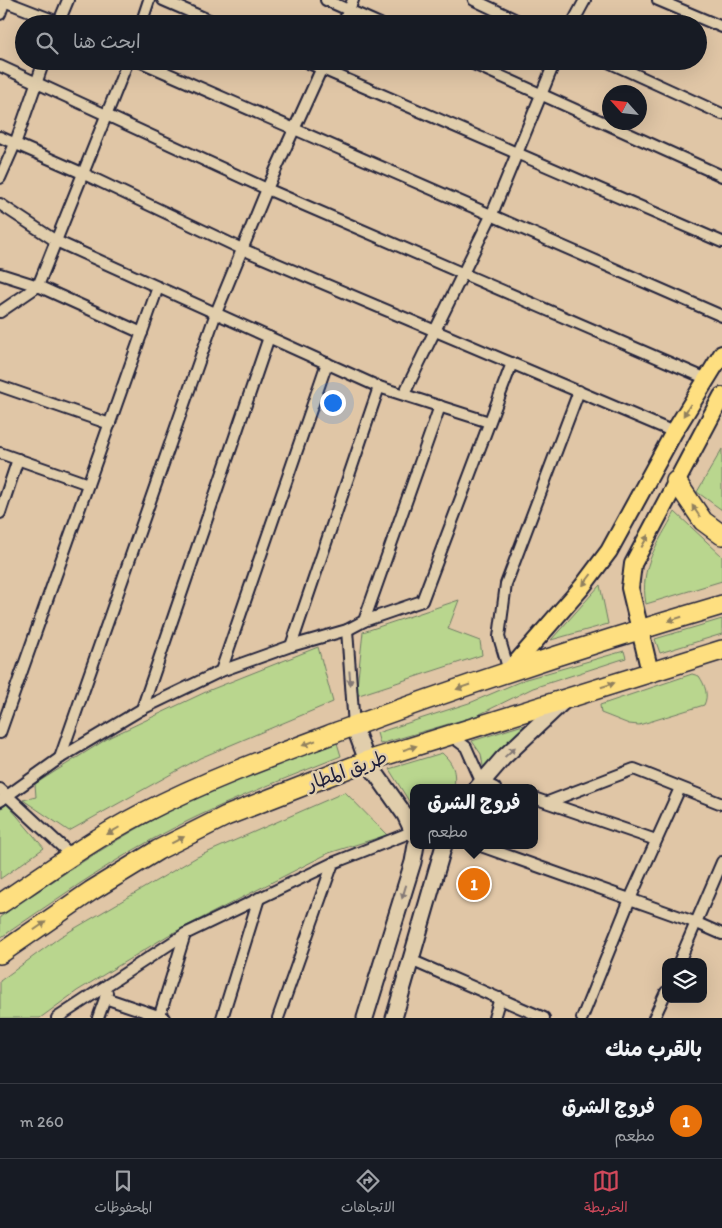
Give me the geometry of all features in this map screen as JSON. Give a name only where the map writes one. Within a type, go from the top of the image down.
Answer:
[{"type":"highway","points":[[676,481],[703,521],[722,534]]},
{"type":"highway","name":"طريق المطار","points":[[0,904],[71,854],[142,814],[210,780],[509,671],[638,629],[722,605]]},
{"type":"highway","name":"طريق المطار","points":[[0,954],[91,891],[158,850],[226,816],[367,761],[722,650]]},
{"type":"main road","points":[[509,671],[582,587],[610,551],[674,432],[722,354]]},
{"type":"main road","points":[[650,672],[638,629],[630,588],[633,564],[722,396]]},
{"type":"main road","points":[[610,551],[616,557],[633,564]]},
{"type":"main road","points":[[480,784],[567,699]]},
{"type":"main road","points":[[354,726],[367,761],[410,824]]},
{"type":"main road","points":[[365,1018],[413,862],[415,849]]},
{"type":"main road","points":[[394,1018],[413,961],[443,849]]},
{"type":"street","points":[[63,15],[68,0]]},
{"type":"street","points":[[144,15],[149,0]]},
{"type":"street","points":[[163,0],[197,15]]},
{"type":"street","points":[[326,0],[360,15]]},
{"type":"street","points":[[346,15],[353,0]]},
{"type":"street","points":[[474,0],[505,15]]},
{"type":"street","points":[[576,15],[584,0]]},
{"type":"street","points":[[658,0],[694,15]]},
{"type":"street","points":[[0,14],[5,1],[40,15]]},
{"type":"street","points":[[707,21],[722,27]]},
{"type":"street","points":[[0,66],[35,84],[106,113],[267,188],[707,379]]},
{"type":"street","points":[[0,178],[15,144],[40,70]]},
{"type":"street","points":[[0,312],[38,286],[124,70]]},
{"type":"street","points":[[159,70],[722,316]]},
{"type":"street","points":[[60,758],[216,313],[267,188],[322,70]]},
{"type":"street","points":[[335,70],[516,154],[722,242]]},
{"type":"street","points":[[488,70],[722,176]]},
{"type":"street","points":[[404,394],[437,330],[492,214],[552,70]]},
{"type":"street","points":[[626,70],[722,114]]},
{"type":"street","points":[[0,137],[82,173],[242,249],[674,432]]},
{"type":"street","points":[[0,204],[56,241],[379,387],[489,422]]},
{"type":"street","points":[[0,274],[38,286],[142,333]]},
{"type":"street","points":[[0,733],[158,287]]},
{"type":"street","points":[[142,709],[269,337]]},
{"type":"street","points":[[221,672],[327,363]]},
{"type":"street","points":[[4,798],[60,758],[142,709],[221,672],[291,646],[346,630],[364,621],[422,601],[512,363]]},
{"type":"street","points":[[0,386],[110,424]]},
{"type":"street","points":[[291,646],[379,387]]},
{"type":"street","points":[[509,671],[499,637],[506,584],[579,391]]},
{"type":"street","points":[[364,621],[440,406]]},
{"type":"street","points":[[0,453],[88,484]]},
{"type":"street","points":[[0,513],[18,459]]},
{"type":"street","points":[[346,630],[354,726]]},
{"type":"street","points":[[450,735],[466,747],[479,784]]},
{"type":"street","points":[[548,802],[634,769],[722,804]]},
{"type":"street","points":[[582,1018],[630,898],[680,788]]},
{"type":"street","points":[[0,789],[4,798],[71,854]]},
{"type":"street","points":[[538,799],[656,840]]},
{"type":"street","points":[[57,1018],[184,934],[332,863],[410,834]]},
{"type":"street","points":[[489,849],[630,898],[722,934]]},
{"type":"street","points":[[682,958],[722,862]]},
{"type":"street","points":[[278,1018],[332,863]]},
{"type":"street","points":[[222,1018],[259,898]]},
{"type":"street","points":[[105,998],[161,1017],[184,934]]},
{"type":"street","points":[[413,961],[544,1018]]},
{"type":"street","points":[[98,1018],[112,982]]},
{"type":"street","points":[[494,1018],[500,998]]},
{"type":"street","points":[[654,1018],[662,1001]]},
{"type":"green space","points":[[722,449],[722,510],[697,492]]},
{"type":"green space","points":[[675,512],[722,556],[722,581],[646,604],[645,578],[651,556]]},
{"type":"green space","points":[[600,585],[608,624],[551,640]]},
{"type":"green space","points":[[459,600],[448,629],[480,641],[482,655],[356,696],[363,632]]},
{"type":"green space","points":[[722,619],[722,634],[660,653],[655,639]]},
{"type":"green space","points":[[318,647],[333,702],[200,758],[69,831],[23,800],[36,797],[35,784],[110,737],[210,690]]},
{"type":"green space","points":[[624,651],[626,658],[533,688],[476,716],[380,744],[377,733],[472,702],[526,679]]},
{"type":"green space","points":[[692,674],[699,676],[705,686],[706,698],[704,705],[639,725],[629,724],[601,713],[600,705]]},
{"type":"green space","points":[[523,725],[524,727],[484,772],[481,754],[472,741]]},
{"type":"green space","points":[[337,743],[341,756],[222,805],[153,839],[94,874],[0,938],[0,917],[78,865],[159,816],[216,789]]},
{"type":"green space","points":[[442,753],[453,769],[454,784],[410,784],[410,803],[389,769]]},
{"type":"green space","points":[[345,792],[387,835],[329,853],[167,936],[77,991],[40,1018],[0,1018],[0,981],[60,937],[197,857]]},
{"type":"green space","points":[[7,804],[44,848],[0,879],[0,808]]},
{"type":"place","name":"فروج الشرق","points":[[474,884]]}]
